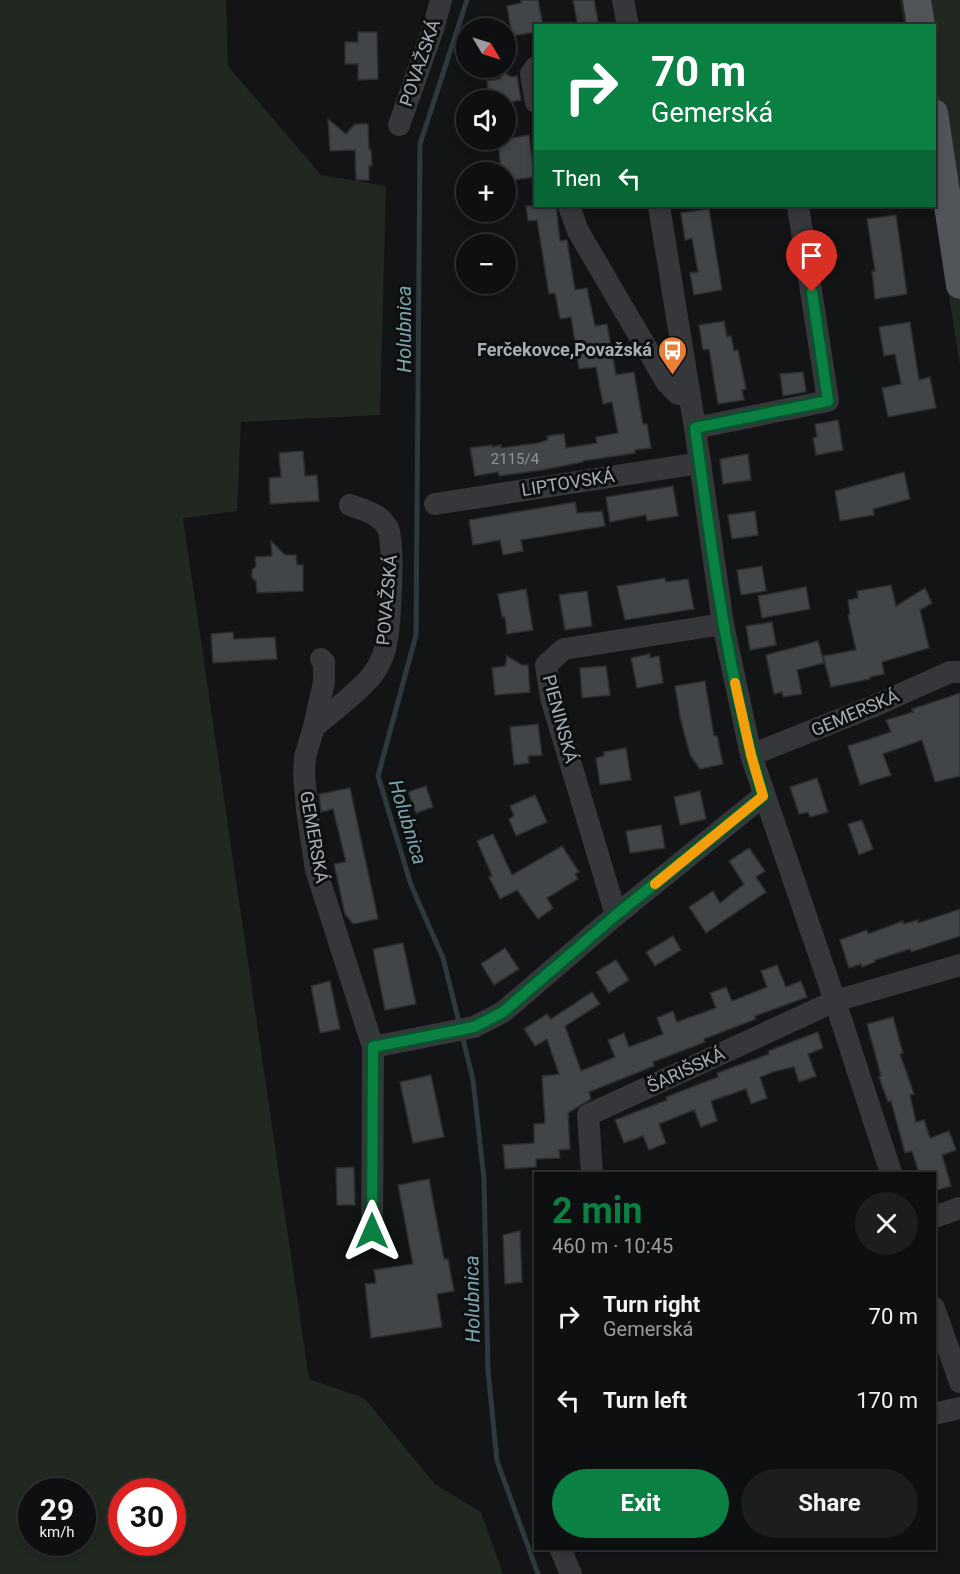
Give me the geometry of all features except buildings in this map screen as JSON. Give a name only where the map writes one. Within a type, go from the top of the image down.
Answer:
[{"type":"main road","points":[[917,0],[921,24]]},
{"type":"main road","points":[[936,126],[960,285]]},
{"type":"street","name":"POVAŽSKÁ","points":[[399,125],[441,0]]},
{"type":"street","points":[[624,0],[628,24]]},
{"type":"street","points":[[534,70],[531,74],[534,91]]},
{"type":"street","points":[[569,207],[578,231],[672,391],[690,396]]},
{"type":"street","points":[[659,207],[695,428],[723,624],[751,755],[891,1172]]},
{"type":"street","points":[[695,428],[828,401],[798,207]]},
{"type":"street","points":[[648,351],[680,341]]},
{"type":"street","name":"LIPTOVSKÁ","points":[[435,504],[700,463]]},
{"type":"street","name":"POVAŽSKÁ","points":[[314,726],[334,711],[373,674],[385,650],[388,632],[392,542],[388,527],[374,513],[350,506]]},
{"type":"street","name":"PIENINSKÁ","points":[[616,915],[551,698],[546,665],[564,649],[723,624]]},
{"type":"street","name":"GEMERSKÁ","points":[[321,659],[324,662],[324,682],[304,774],[307,810],[316,870],[373,1047],[372,1231]]},
{"type":"street","name":"GEMERSKÁ","points":[[751,755],[874,706],[950,672],[960,672]]},
{"type":"street","points":[[373,1047],[474,1027],[503,1012],[616,915],[763,796]]},
{"type":"street","points":[[835,1001],[960,965]]},
{"type":"street","name":"ŠARIŠSKÁ","points":[[592,1172],[588,1116],[835,1001]]},
{"type":"street","points":[[936,1216],[960,1208]]},
{"type":"street","points":[[936,1314],[960,1382]]},
{"type":"street","points":[[936,1414],[960,1408]]},
{"type":"street","points":[[561,1550],[571,1574]]},
{"type":"shaded area","points":[[0,0],[226,0],[228,66],[321,175],[386,186],[380,415],[241,422],[237,511],[183,518],[309,1379],[364,1398],[435,1484],[481,1512],[503,1574],[0,1574]]},
{"type":"shaded area","points":[[900,0],[960,0],[960,364],[934,207],[936,207],[936,24],[904,24]]},
{"type":"waterway","name":"Holubnica","points":[[460,1026],[443,958],[411,885],[378,776],[416,635],[420,144],[467,0]]},
{"type":"waterway","name":"Holubnica","points":[[462,1035],[473,1080],[484,1179],[488,1370],[497,1461],[538,1574]]},
{"type":"slow traffic","points":[[655,884],[763,796],[735,683]]},
{"type":"place","name":"Ferčekovce,Považská","points":[[673,376]]},
{"type":"route","points":[[372,1231],[373,1047],[474,1027],[503,1012],[616,915],[763,796],[751,755],[723,624],[695,428],[828,401],[812,292]]}]
